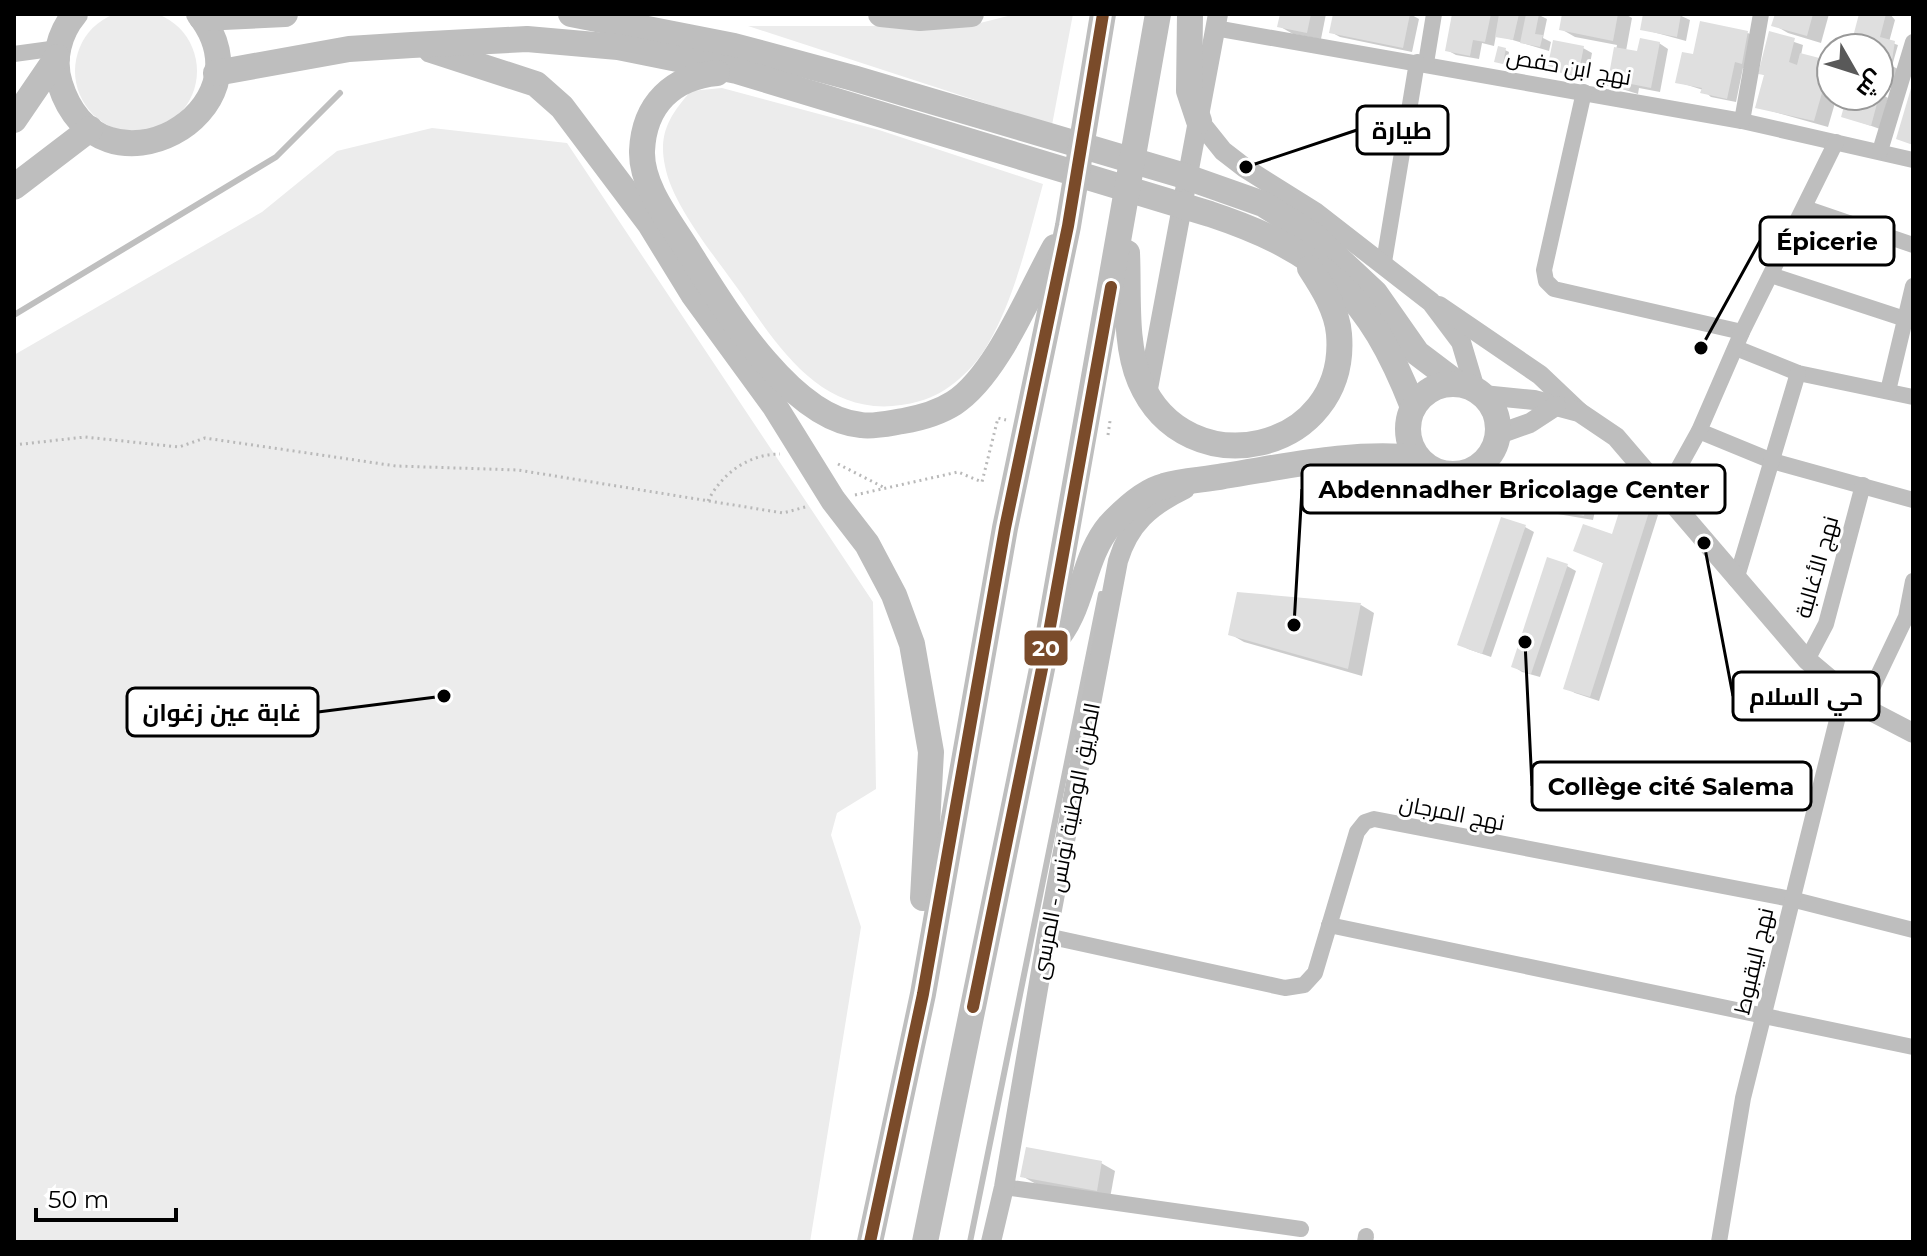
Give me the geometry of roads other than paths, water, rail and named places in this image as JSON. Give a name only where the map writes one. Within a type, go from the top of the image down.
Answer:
[{"type":"highway","points":[[14,120],[58,53],[75,14]]},
{"type":"highway","points":[[58,53],[58,78],[64,98],[75,115],[90,129],[107,138],[142,144],[177,133],[203,107],[216,73],[214,44],[200,16],[285,14]]},
{"type":"highway","points":[[571,14],[734,46],[849,90],[1265,235],[1321,264],[1363,311],[1396,362],[1413,407]]},
{"type":"highway","points":[[881,14],[920,18],[971,14]]},
{"type":"highway","points":[[870,1242],[923,994],[1005,528],[1068,226],[1103,14]]},
{"type":"highway","points":[[925,1242],[1046,649],[1158,14]]},
{"type":"highway","points":[[1190,14],[1189,91],[1199,121]]},
{"type":"highway","points":[[216,73],[349,49],[527,39],[618,47],[849,90],[1178,174],[1280,213],[1313,235],[1375,293],[1417,353],[1472,389],[1498,419],[1499,434],[1493,451],[1482,465],[1466,473],[1448,475],[1431,470],[1417,458],[1409,442],[1408,424],[1413,407],[1433,389],[1472,389]]},
{"type":"highway","points":[[412,45],[536,84],[562,107],[650,224],[693,294],[774,405],[833,500],[867,544],[894,595],[912,644],[931,752],[922,919],[923,994]]},
{"type":"highway","points":[[737,71],[691,75],[674,85],[656,105],[642,149],[648,180],[702,273],[772,368],[803,399],[844,420],[861,425],[916,419],[952,404],[968,392],[1001,350],[1024,300],[1068,226]]},
{"type":"highway","points":[[14,187],[90,129]]},
{"type":"highway","points":[[1124,217],[1132,360],[1147,394],[1185,431],[1225,446],[1240,448],[1262,444],[1295,429],[1316,411],[1331,384],[1338,361],[1339,334],[1333,308],[1305,258]]},
{"type":"highway","points":[[1046,649],[1059,636],[1076,605],[1091,556],[1109,526],[1143,495],[1163,486],[1377,453],[1417,458]]},
{"type":"street","points":[[1384,262],[1421,63],[1434,14]]},
{"type":"street","points":[[1742,121],[1761,14]]},
{"type":"street","points":[[1147,394],[1217,21]]},
{"type":"street","name":"نهج ابن حفص","points":[[1217,21],[1421,63],[1742,121],[1913,160]]},
{"type":"street","points":[[1880,151],[1913,42]]},
{"type":"street","points":[[14,54],[58,53]]},
{"type":"street","points":[[1584,92],[1544,270],[1546,281],[1554,289],[1742,332]]},
{"type":"street","points":[[1199,121],[1223,151],[1245,168],[1280,188],[1384,262],[1431,302],[1540,375],[1579,412],[1633,454],[1663,496],[1807,660],[1863,707],[1913,733]]},
{"type":"street","points":[[1663,496],[1699,431],[1742,332],[1836,142]]},
{"type":"street","points":[[1805,208],[1913,245]]},
{"type":"street","points":[[1771,275],[1905,319]]},
{"type":"street","points":[[1888,391],[1913,286]]},
{"type":"street","points":[[1431,302],[1461,342],[1472,389],[1579,412]]},
{"type":"street","points":[[1736,348],[1798,373],[1913,397]]},
{"type":"street","points":[[1736,580],[1798,373]]},
{"type":"street","points":[[1499,434],[1530,423],[1556,406]]},
{"type":"street","points":[[1699,431],[1772,461],[1913,500]]},
{"type":"street","name":"الطريق الوطنية تونس - المرسى","points":[[991,1242],[1004,1187],[1047,936],[1124,543],[1129,529],[1147,511],[1202,480]]},
{"type":"street","name":"نهج الأغالبة","points":[[1807,660],[1826,624],[1863,485]]},
{"type":"street","points":[[1863,707],[1906,617],[1913,581]]},
{"type":"street","name":"نهج اليقبوط","points":[[1719,1242],[1743,1098],[1844,692]]},
{"type":"street","name":"نهج المرجان","points":[[1047,936],[1285,988],[1304,985],[1315,973],[1357,832],[1365,822],[1374,819],[1791,899],[1913,930]]},
{"type":"street","points":[[1329,925],[1913,1047]]},
{"type":"street","points":[[1004,1187],[1301,1229]]},
{"type":"waterway","points":[[14,315],[276,157],[340,93]]},
{"type":"waterway","points":[[970,1242],[1101,594]]},
{"type":"place","name":"طيارة","points":[[1246,167]]},
{"type":"place","name":"Épicerie","points":[[1701,348]]},
{"type":"place","name":"حي السلام","points":[[1704,543]]},
{"type":"place","name":"Abdennadher Bricolage Center","points":[[1294,625]]},
{"type":"place","name":"Collège cité Salema","points":[[1525,642]]},
{"type":"place","name":"غابة عين زغوان","points":[[444,696]]}]
